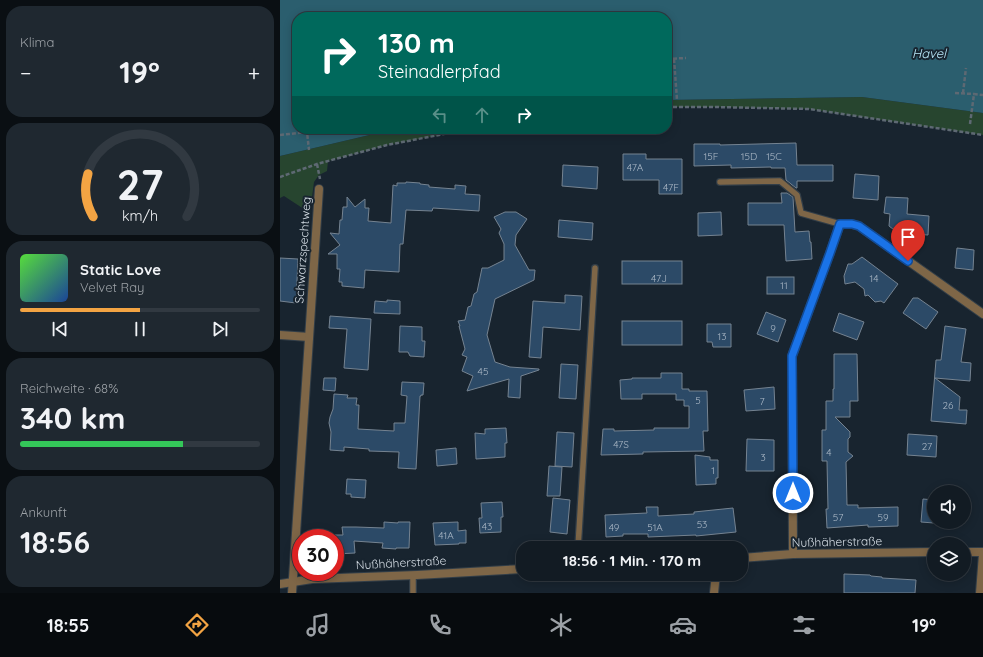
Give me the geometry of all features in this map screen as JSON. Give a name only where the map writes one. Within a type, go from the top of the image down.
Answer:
[{"type":"street","name":"Schwarzspechtweg","points":[[292,593],[319,189]]},
{"type":"street","points":[[793,554],[792,356],[840,224],[852,224],[859,226],[983,314]]},
{"type":"street","points":[[280,335],[309,337]]},
{"type":"street","name":"Nußhäherstraße","points":[[748,557],[793,554],[927,552]]},
{"type":"street","points":[[971,552],[983,553],[980,593]]},
{"type":"street","name":"Nußhäherstraße","points":[[280,584],[312,579],[516,569]]},
{"type":"street","points":[[714,593],[715,581]]},
{"type":"lane","points":[[720,182],[780,180],[797,195],[801,213],[840,224]]},
{"type":"lane","points":[[578,541],[595,268]]},
{"type":"lane","points":[[413,575],[413,593]]},
{"type":"path","points":[[677,100],[674,59],[686,58]]},
{"type":"path","points":[[963,93],[966,68]]},
{"type":"path","points":[[955,92],[983,95]]},
{"type":"path","points":[[970,124],[974,94]]},
{"type":"path","points":[[672,107],[809,109],[983,134]]},
{"type":"path","points":[[280,135],[292,134]]},
{"type":"path","points":[[307,134],[308,150]]},
{"type":"path","points":[[280,177],[316,164],[387,145],[444,134]]},
{"type":"path","name":"Schwarzspechtweg","points":[[316,164],[320,178],[319,189]]},
{"type":"green space","points":[[862,97],[983,113],[983,135],[809,109],[672,107],[672,100]]},
{"type":"green space","points":[[374,134],[444,134],[387,145],[328,161],[327,171],[319,175],[314,182],[310,213],[284,196],[280,198],[280,156]]},
{"type":"water","name":"Havel","points":[[280,0],[983,0],[983,113],[862,97],[672,100],[672,12],[292,12],[292,134],[374,134],[280,156]]},
{"type":"building","points":[[796,143],[797,165],[833,165],[833,181],[797,181],[796,188],[786,180],[785,168],[731,168],[731,165],[694,166],[694,144],[720,145]]},
{"type":"building","points":[[623,154],[646,154],[646,159],[682,159],[682,194],[659,194],[659,180],[623,180]]},
{"type":"building","points":[[563,165],[598,167],[597,189],[562,186]]},
{"type":"building","points":[[855,174],[879,176],[878,200],[853,198]]},
{"type":"building","points":[[397,183],[420,183],[429,185],[429,187],[455,189],[455,185],[466,186],[465,194],[480,195],[479,211],[433,208],[432,211],[406,210],[403,244],[400,244],[399,272],[365,270],[364,288],[342,286],[342,282],[339,282],[340,269],[337,269],[337,254],[328,254],[340,245],[330,233],[339,234],[343,207],[347,207],[347,197],[355,207],[365,199],[365,208],[369,208],[368,221],[391,223],[393,185],[397,186]]},
{"type":"building","points":[[781,193],[787,193],[793,197],[795,232],[809,231],[812,259],[786,261],[784,225],[748,225],[748,203],[782,203]]},
{"type":"building","points":[[886,197],[908,198],[907,214],[929,216],[928,235],[898,233],[889,226],[890,214],[884,213]]},
{"type":"building","points":[[505,212],[516,212],[527,219],[516,235],[515,245],[529,270],[535,270],[534,280],[495,299],[487,335],[495,362],[510,367],[539,369],[521,376],[520,398],[508,397],[509,379],[467,391],[473,376],[462,371],[467,357],[462,355],[465,349],[458,321],[465,320],[468,307],[471,306],[474,294],[477,292],[482,268],[488,268],[504,260],[504,244],[499,233],[501,229],[494,217]]},
{"type":"building","points":[[721,212],[722,235],[698,236],[698,213]]},
{"type":"building","points":[[559,220],[593,223],[592,240],[558,237]]},
{"type":"building","points":[[957,248],[974,250],[973,270],[955,268]]},
{"type":"building","points":[[862,257],[898,284],[884,303],[881,301],[875,302],[868,295],[865,296],[864,289],[855,282],[845,284],[844,276],[848,264],[852,264]]},
{"type":"building","points":[[280,258],[298,259],[296,303],[280,301]]},
{"type":"building","points":[[622,261],[682,261],[682,284],[622,284]]},
{"type":"building","points":[[767,277],[794,277],[794,294],[767,294]]},
{"type":"building","points":[[565,295],[582,296],[580,330],[543,327],[541,358],[529,357],[533,301],[565,303]]},
{"type":"building","points":[[913,298],[918,298],[938,312],[926,329],[903,313]]},
{"type":"building","points":[[387,300],[400,301],[400,314],[374,313],[375,301],[387,302]]},
{"type":"building","points":[[766,312],[786,320],[778,342],[757,334]]},
{"type":"building","points":[[839,313],[864,322],[857,340],[833,331]]},
{"type":"building","points":[[330,316],[371,319],[368,370],[344,368],[347,329],[329,328]]},
{"type":"building","points":[[622,321],[682,321],[682,345],[622,345]]},
{"type":"building","points":[[707,324],[731,324],[731,347],[713,347],[712,342],[707,342]]},
{"type":"building","points":[[400,326],[422,327],[422,341],[425,341],[424,357],[410,356],[408,352],[399,352]]},
{"type":"building","points":[[945,326],[966,329],[961,362],[971,363],[970,381],[935,378],[960,397],[959,410],[967,410],[966,424],[931,421],[936,360],[941,360]]},
{"type":"building","points":[[834,354],[857,354],[858,401],[850,401],[850,417],[835,417],[850,432],[850,437],[848,439],[848,452],[853,456],[846,462],[847,505],[858,505],[858,508],[898,507],[898,526],[868,527],[868,525],[827,528],[827,461],[822,461],[822,430],[826,430],[826,401],[833,401]]},
{"type":"building","points":[[561,364],[578,365],[576,399],[559,398]]},
{"type":"building","points":[[661,373],[682,373],[682,389],[689,389],[689,391],[707,391],[708,431],[703,431],[704,451],[643,452],[643,454],[601,455],[603,429],[614,429],[614,431],[654,430],[654,428],[689,428],[689,406],[684,406],[684,400],[676,400],[676,394],[642,394],[642,399],[621,399],[620,380],[632,378],[661,378]]},
{"type":"building","points":[[324,378],[336,378],[335,391],[323,390]]},
{"type":"building","points":[[402,382],[424,383],[423,395],[420,396],[416,469],[398,468],[399,452],[369,451],[369,449],[344,447],[344,451],[330,450],[331,432],[329,423],[333,409],[334,394],[348,395],[347,398],[357,398],[356,405],[359,405],[358,429],[394,431],[394,423],[405,423],[407,396],[401,395]]},
{"type":"building","points":[[774,387],[775,409],[746,411],[744,390]]},
{"type":"building","points":[[506,428],[507,443],[505,443],[505,457],[476,459],[475,433],[485,434],[485,429]]},
{"type":"building","points":[[557,432],[574,433],[572,467],[555,466]]},
{"type":"building","points":[[908,434],[937,436],[936,457],[907,455]]},
{"type":"building","points":[[747,439],[774,440],[774,471],[746,471]]},
{"type":"building","points":[[456,448],[457,464],[437,466],[436,450]]},
{"type":"building","points":[[695,455],[710,457],[710,460],[718,460],[718,478],[716,478],[716,484],[696,485]]},
{"type":"building","points":[[549,466],[562,467],[560,496],[547,496]]},
{"type":"building","points":[[347,479],[366,480],[365,498],[351,497],[351,494],[346,494]]},
{"type":"building","points":[[553,498],[570,500],[567,534],[550,532]]},
{"type":"building","points":[[923,499],[927,499],[927,522],[921,522]]},
{"type":"building","points":[[502,502],[503,517],[501,517],[501,532],[480,533],[479,518],[482,518],[481,503]]},
{"type":"building","points":[[646,507],[658,507],[658,516],[694,514],[694,512],[733,508],[736,532],[696,536],[648,537],[648,534],[623,534],[623,536],[606,537],[605,515],[647,513]]},
{"type":"building","points":[[384,522],[410,522],[409,548],[382,548],[383,543],[354,541],[355,553],[344,554],[344,529],[342,529],[342,527],[384,528]]},
{"type":"building","points":[[458,522],[458,531],[466,530],[466,543],[435,545],[433,523]]},
{"type":"building","points":[[844,574],[916,580],[915,593],[844,593]]},
{"type":"route","points":[[793,493],[792,356],[840,224],[852,224],[859,226],[908,261]]}]
